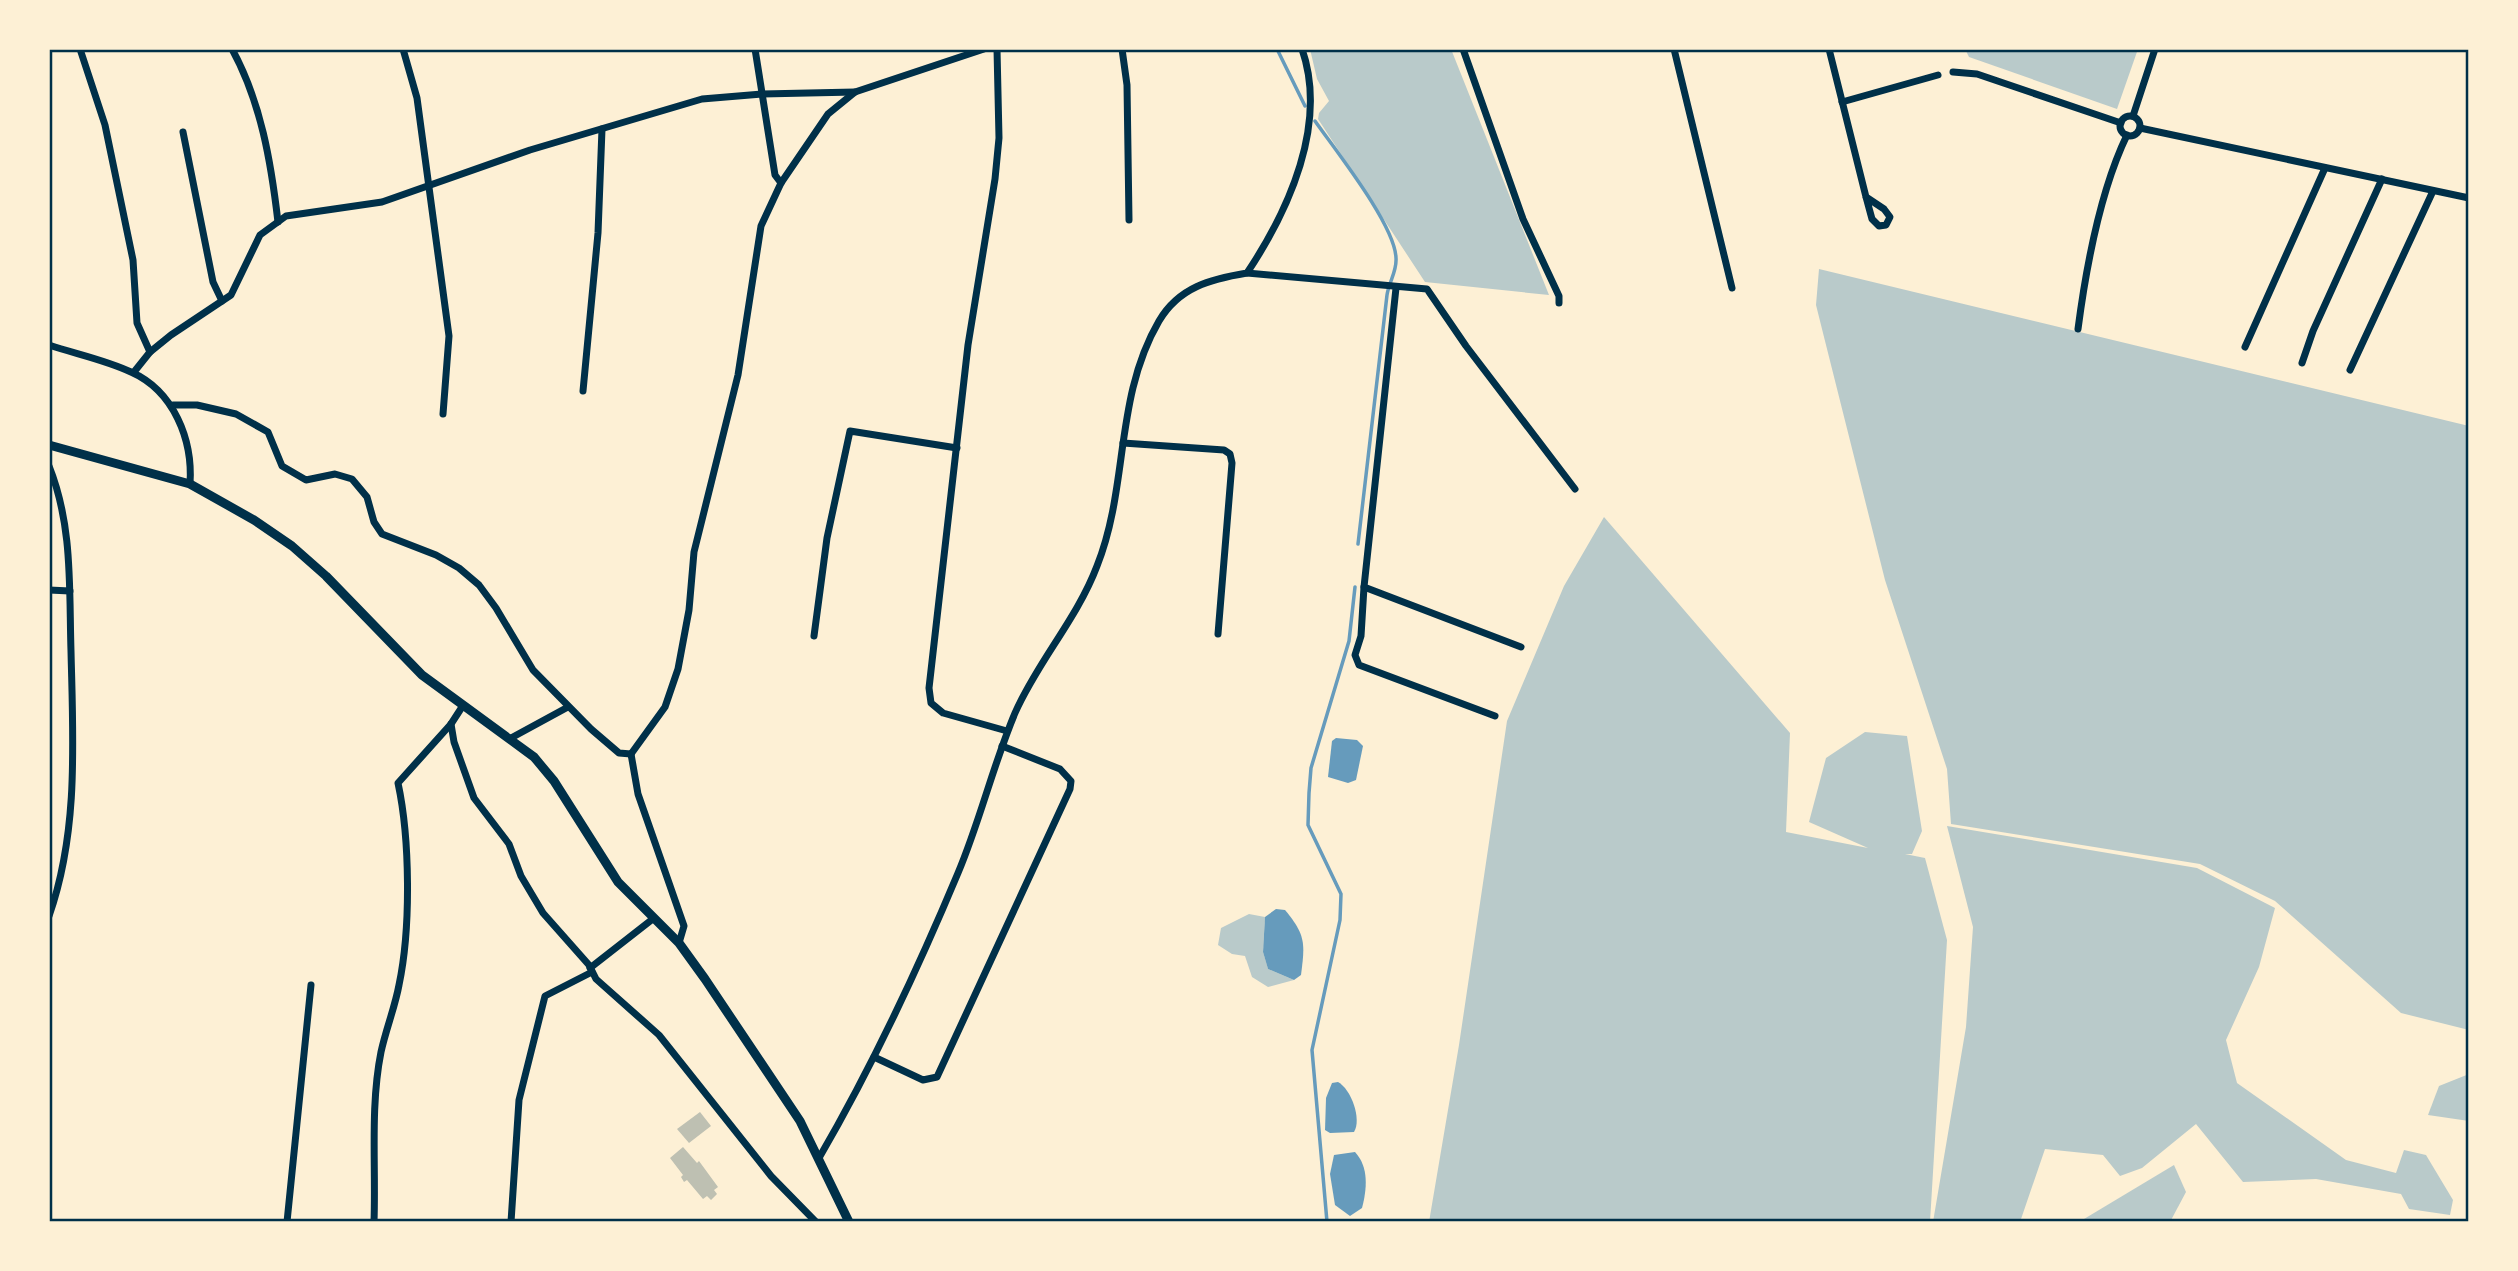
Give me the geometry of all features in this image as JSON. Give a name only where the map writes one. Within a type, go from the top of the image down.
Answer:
[{"type":"street","points":[[80,49],[105,125],[133,260],[137,323],[150,352]]},
{"type":"street","points":[[232,49],[253,96],[273,183],[278,222]]},
{"type":"street","points":[[403,49],[417,98],[450,336],[443,414]]},
{"type":"street","points":[[755,49],[775,175],[780,183]]},
{"type":"street","points":[[134,372],[150,352],[231,295],[260,235],[286,216],[382,202],[530,149],[702,99],[762,94],[855,92],[984,49]]},
{"type":"street","points":[[997,49],[999,138],[995,179],[968,345],[929,688],[931,703],[943,713],[1007,731]]},
{"type":"street","points":[[1122,49],[1127,85],[1129,220]]},
{"type":"street","points":[[1247,272],[1280,214],[1301,161],[1312,102],[1310,77],[1302,49]]},
{"type":"street","points":[[1463,49],[1523,219],[1559,296],[1559,303]]},
{"type":"street","points":[[1674,49],[1732,288]]},
{"type":"street","points":[[1829,49],[1866,197]]},
{"type":"street","points":[[2133,116],[2155,49]]},
{"type":"street","points":[[1953,72],[1977,74],[2121,122]]},
{"type":"street","points":[[1842,102],[1938,75]]},
{"type":"street","points":[[679,943],[684,926],[638,794],[631,754],[665,707],[678,670],[689,610],[694,552],[738,375],[761,226],[780,183],[828,114],[855,92]]},
{"type":"street","points":[[2127,116],[2133,116],[2139,121],[2137,134],[2127,135],[2122,132],[2121,122],[2127,116]]},
{"type":"street","points":[[2140,128],[2469,198]]},
{"type":"street","points":[[583,391],[598,233],[602,129]]},
{"type":"street","points":[[183,132],[207,237],[213,282],[222,301]]},
{"type":"street","points":[[2078,329],[2097,231],[2117,156],[2127,135]]},
{"type":"street","points":[[2245,348],[2325,168]]},
{"type":"street","points":[[2302,363],[2313,331],[2382,179]]},
{"type":"street","points":[[2350,370],[2432,191]]},
{"type":"street","points":[[819,1158],[874,1057],[959,870],[1007,731],[1030,679],[1082,601],[1097,566],[1109,531],[1132,382],[1144,348],[1161,318],[1184,290],[1218,278],[1247,272],[1394,288],[1427,289],[1466,346],[1575,489]]},
{"type":"street","points":[[1394,288],[1361,636],[1354,655],[1359,666],[1495,716]]},
{"type":"street","points":[[49,345],[134,372],[173,405],[183,429],[190,484]]},
{"type":"street","points":[[173,405],[197,405],[236,414],[268,432],[282,466],[306,480],[335,474],[352,479],[367,497],[374,522],[382,534],[436,555],[479,585],[496,608],[519,652],[568,707],[619,752],[631,754]]},
{"type":"street","points":[[814,636],[827,538],[850,431],[957,447]]},
{"type":"street","points":[[1123,443],[1224,450],[1230,454],[1233,463],[1218,634]]},
{"type":"street","points":[[49,445],[190,484],[254,520],[292,546],[326,576],[422,675],[462,707],[511,738],[534,757],[554,781],[618,882],[679,943],[800,1121],[849,1222]]},
{"type":"street","points":[[49,466],[68,533],[73,720],[71,811],[61,877],[49,916]]},
{"type":"street","points":[[1364,587],[1521,647]]},
{"type":"street","points":[[49,590],[70,591]]},
{"type":"street","points":[[374,1222],[375,1116],[381,1052],[400,984],[406,934],[403,809],[398,783],[451,724],[462,707]]},
{"type":"street","points":[[511,738],[568,707]]},
{"type":"street","points":[[451,724],[454,742],[474,797],[509,844],[521,876],[543,913],[591,970],[659,1035],[771,1176],[817,1222]]},
{"type":"street","points":[[874,1057],[923,1080],[937,1077],[1070,789],[1071,781],[1060,769],[1002,746]]},
{"type":"street","points":[[511,1222],[520,1092],[545,996],[591,970],[654,918]]},
{"type":"street","points":[[287,1222],[311,985]]},
{"type":"shaded area","points":[[1310,49],[1451,49],[1549,295],[1425,282],[1318,119],[1319,113],[1329,101],[1317,79]]},
{"type":"shaded area","points":[[1965,49],[2138,49],[2117,109],[1969,57]]},
{"type":"shaded area","points":[[1819,269],[2469,426],[2469,1030],[2401,1013],[2275,901],[2200,864],[1951,824],[1947,769],[1885,580],[1816,305]]},
{"type":"shaded area","points":[[1604,517],[1790,733],[1786,832],[1868,848],[1809,822],[1826,758],[1865,732],[1907,736],[1922,831],[1912,854],[1905,854],[1925,858],[1947,940],[1930,1222],[1429,1222],[1459,1045],[1507,721],[1564,586]]},
{"type":"shaded area","points":[[1947,826],[2197,868],[2275,908],[2259,967],[2226,1040],[2237,1083],[2346,1160],[2396,1173],[2404,1150],[2426,1155],[2453,1200],[2450,1215],[2409,1209],[2401,1194],[2316,1179],[2243,1182],[2196,1124],[2142,1168],[2120,1176],[2103,1155],[2045,1149],[2020,1222],[1933,1222],[1966,1027],[1973,927]]},
{"type":"shaded area","points":[[1249,914],[1265,917],[1263,952],[1268,969],[1294,980],[1268,987],[1252,977],[1245,956],[1232,954],[1218,945],[1221,928]]},
{"type":"shaded area","points":[[2469,1074],[2469,1121],[2428,1115],[2439,1086]]},
{"type":"shaded area","points":[[2174,1165],[2186,1192],[2170,1222],[2079,1222]]},
{"type":"water","points":[[1336,738],[1357,740],[1363,746],[1356,780],[1348,783],[1328,777],[1332,741]]},
{"type":"water","points":[[1276,909],[1285,910],[1297,926],[1302,940],[1301,975],[1294,980],[1268,969],[1263,952],[1265,917]]},
{"type":"water","points":[[1338,1082],[1347,1091],[1354,1105],[1357,1120],[1354,1132],[1330,1133],[1325,1130],[1326,1098],[1332,1083]]},
{"type":"water","points":[[1355,1152],[1363,1164],[1366,1186],[1362,1208],[1350,1216],[1335,1205],[1330,1174],[1334,1155]]},
{"type":"building","points":[[700,1112],[711,1126],[689,1143],[677,1129]]},
{"type":"building","points":[[683,1147],[697,1163],[699,1161],[718,1187],[714,1190],[717,1194],[711,1200],[707,1196],[703,1199],[687,1180],[684,1182],[681,1177],[683,1175],[670,1158]]},
{"type":"waterway","points":[[1277,49],[1305,106]]},
{"type":"waterway","points":[[1315,121],[1375,208],[1386,227],[1396,258],[1387,295],[1358,544]]},
{"type":"waterway","points":[[1327,1222],[1312,1050],[1340,920],[1341,894],[1308,825],[1309,793],[1311,768],[1349,641],[1355,587]]}]
